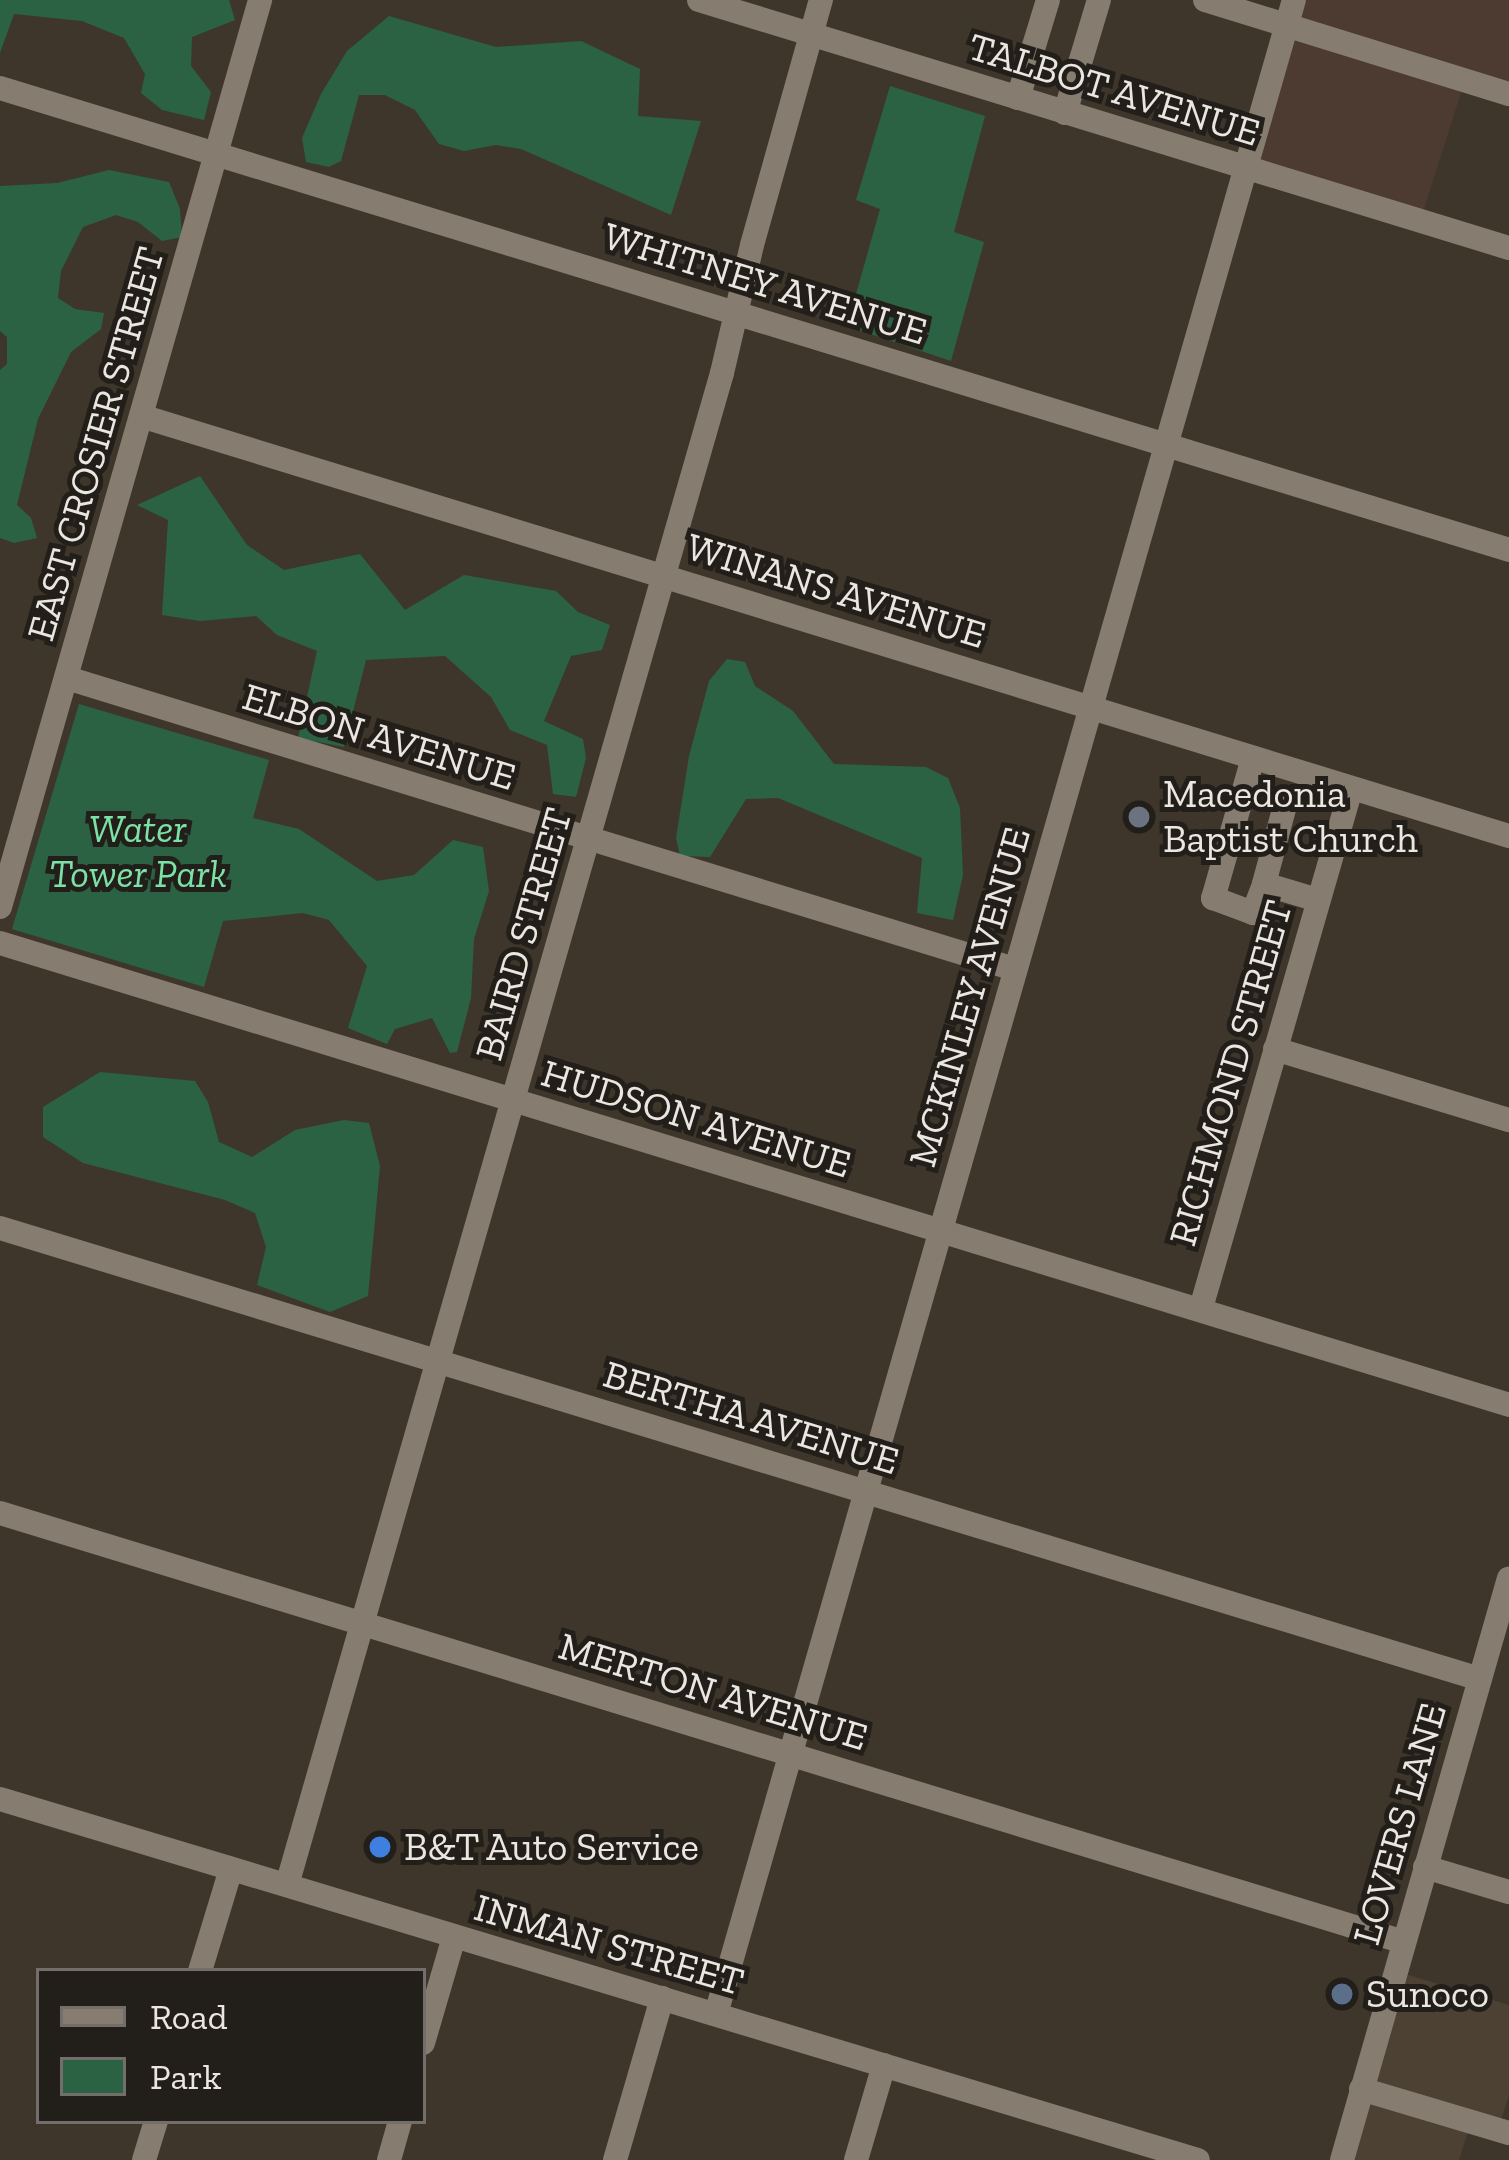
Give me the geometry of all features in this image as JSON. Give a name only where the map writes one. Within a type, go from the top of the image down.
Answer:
[{"type":"street","name":"EAST CROSIER STREET","points":[[0,907],[260,0]]},
{"type":"street","name":"TALBOT AVENUE","points":[[699,0],[1509,248]]},
{"type":"street","name":"BAIRD STREET","points":[[287,1885],[590,839],[821,0]]},
{"type":"street","points":[[1018,98],[1048,0]]},
{"type":"street","points":[[1065,113],[1099,0]]},
{"type":"street","points":[[1205,0],[1291,12],[1509,94]]},
{"type":"street","name":"MCKINLEY AVENUE","points":[[716,2014],[1291,12]]},
{"type":"street","name":"WHITNEY AVENUE","points":[[0,88],[1509,550]]},
{"type":"street","name":"WINANS AVENUE","points":[[141,416],[1509,836]]},
{"type":"street","name":"ELBON AVENUE","points":[[67,678],[1014,969]]},
{"type":"street","points":[[1253,758],[1213,898],[1253,913],[1287,799]]},
{"type":"street","name":"RICHMOND STREET","points":[[1201,1308],[1351,789]]},
{"type":"street","points":[[1264,884],[1318,901]]},
{"type":"street","name":"HUDSON AVENUE","points":[[0,943],[1509,1405]]},
{"type":"street","points":[[1275,1049],[1509,1120]]},
{"type":"street","name":"BERTHA AVENUE","points":[[0,1228],[1480,1679]]},
{"type":"street","name":"MERTON AVENUE","points":[[0,1514],[1404,1942]]},
{"type":"street","name":"LOVERS LANE","points":[[1342,2160],[1480,1679],[1504,1615],[1509,1578]]},
{"type":"street","name":"INMAN STREET","points":[[0,1799],[884,2065],[1101,2144],[1198,2160]]},
{"type":"street","points":[[1425,1867],[1509,1892]]},
{"type":"street","points":[[201,1968],[231,1869]]},
{"type":"street","points":[[426,2034],[454,1937]]},
{"type":"street","points":[[615,2160],[662,1998]]},
{"type":"street","points":[[856,2160],[884,2065]]},
{"type":"street","points":[[1361,2089],[1509,2133]]},
{"type":"street","points":[[144,2160],[155,2124]]},
{"type":"street","points":[[389,2160],[399,2124]]},
{"type":"shaded area","points":[[1299,0],[1509,0],[1509,91],[1465,80],[1423,212],[1252,163]]},
{"type":"shaded area","points":[[1395,1971],[1509,2005],[1509,2095],[1498,2130],[1471,2122],[1459,2160],[1342,2160]]},
{"type":"green space","points":[[0,0],[229,0],[235,20],[192,37],[191,66],[211,92],[204,120],[162,110],[141,93],[145,74],[124,38],[82,21],[14,14],[0,53]]},
{"type":"green space","points":[[389,16],[496,47],[581,41],[640,69],[638,116],[701,121],[671,215],[521,149],[496,145],[464,151],[439,144],[415,110],[385,95],[359,95],[341,161],[329,167],[306,162],[302,138],[321,94],[347,51]]},
{"type":"green space","points":[[890,86],[985,116],[954,232],[984,242],[951,361],[847,326],[880,209],[856,200]]},
{"type":"green space","points":[[109,170],[169,182],[180,209],[182,237],[162,241],[138,222],[116,215],[83,227],[61,271],[58,298],[75,309],[104,313],[101,329],[71,352],[38,419],[17,505],[31,518],[37,538],[14,543],[0,538],[0,370],[7,364],[7,337],[0,331],[0,186],[57,183]]},
{"type":"green space","points":[[200,476],[247,545],[284,570],[360,554],[405,610],[464,575],[556,591],[578,612],[610,625],[602,650],[571,656],[544,721],[583,739],[586,758],[576,797],[553,794],[547,745],[510,730],[491,697],[445,656],[366,660],[344,747],[298,738],[317,651],[277,635],[256,616],[200,621],[162,615],[168,520],[137,505]]},
{"type":"green space","points":[[727,659],[745,662],[755,686],[793,711],[834,764],[926,767],[948,778],[960,808],[963,875],[953,920],[917,913],[922,858],[778,798],[746,799],[710,857],[680,856],[676,838],[689,756],[709,681]]},
{"type":"green space","name":"Water Tower Park","points":[[79,704],[269,760],[253,818],[299,829],[377,881],[414,875],[453,840],[483,847],[489,891],[474,939],[471,998],[457,1052],[450,1053],[432,1018],[395,1029],[387,1044],[348,1028],[367,966],[329,920],[303,913],[223,921],[204,987],[12,929]]},
{"type":"green space","points":[[100,1072],[195,1081],[208,1102],[219,1142],[252,1157],[295,1130],[344,1120],[369,1123],[380,1166],[368,1296],[330,1312],[257,1285],[266,1247],[255,1213],[225,1200],[83,1163],[43,1137],[43,1107]]},
{"type":"place","name":"Macedonia Baptist Church","points":[[1139,817]]},
{"type":"place","name":"B&T Auto Service","points":[[380,1847]]},
{"type":"place","name":"Sunoco","points":[[1342,1994]]}]
